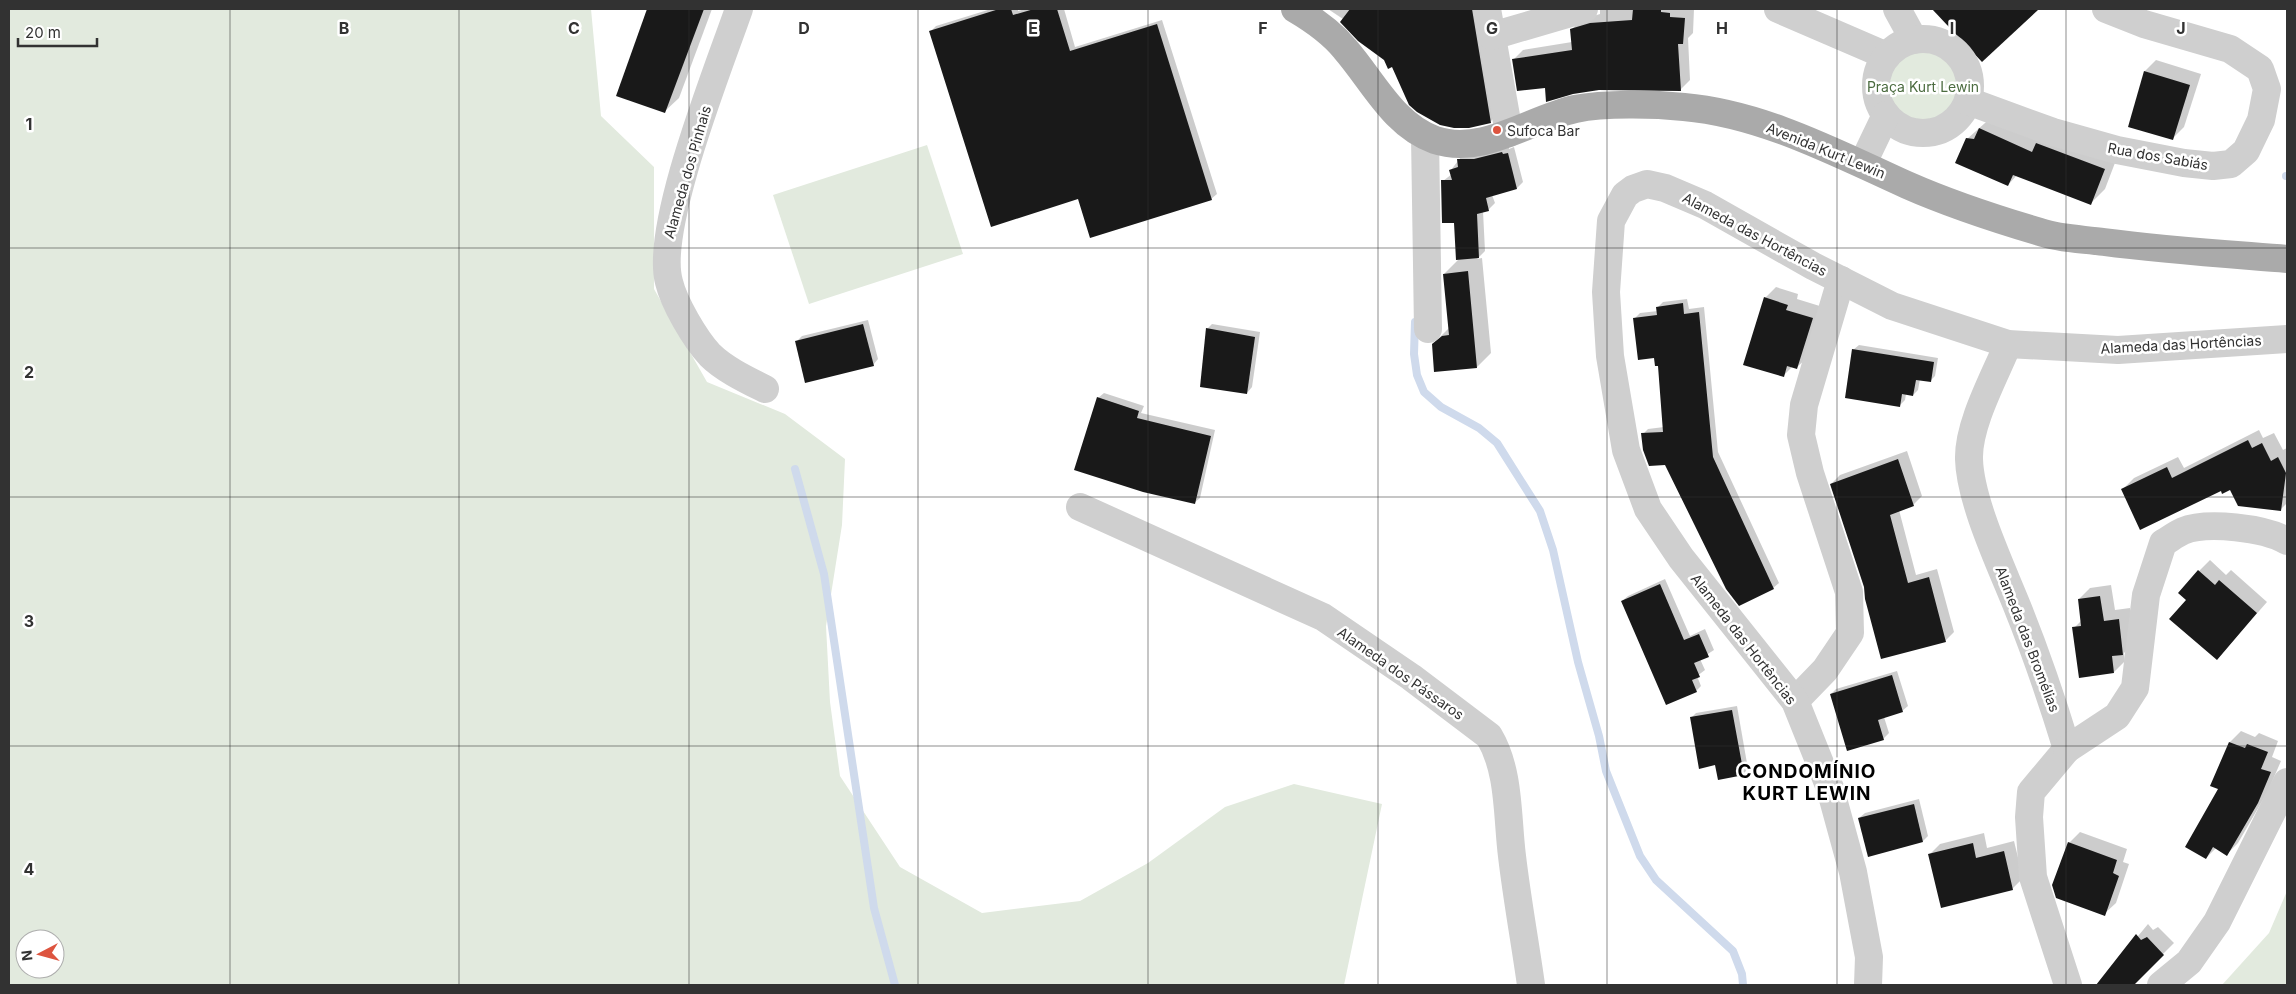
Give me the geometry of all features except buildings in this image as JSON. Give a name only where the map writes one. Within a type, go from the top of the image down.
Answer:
[{"type":"main road","name":"Avenida Kurt Lewin","points":[[1295,9],[1310,18],[1345,48],[1368,81],[1396,114],[1425,136],[1439,142],[1461,144],[1509,133],[1576,109],[1631,105],[1685,107],[1729,115],[1786,132],[1863,163],[1908,185],[2043,234],[2164,250],[2287,259]]},
{"type":"street","name":"Alameda dos Pinhais","points":[[740,9],[685,169],[668,236],[666,259],[669,283],[681,310],[710,356],[747,380],[765,389]]},
{"type":"street","points":[[1487,9],[1509,133]]},
{"type":"street","points":[[1492,36],[1584,9]]},
{"type":"street","points":[[1778,9],[1887,56]]},
{"type":"street","points":[[1897,9],[1914,40]]},
{"type":"street","name":"Rua dos Sabiás","points":[[1968,101],[2053,132],[2117,150],[2184,163],[2213,166],[2231,164],[2246,151],[2261,120],[2267,88],[2260,69],[2230,48],[2144,24],[2106,9]]},
{"type":"street","points":[[1928,39],[1942,43],[1954,50],[1963,61],[1968,74],[1968,101],[1961,114],[1951,124],[1938,131],[1924,134],[1909,132],[1896,125],[1886,115],[1878,101],[1876,85],[1879,70],[1887,56],[1899,45],[1914,40],[1928,39]]},
{"type":"street","points":[[1863,163],[1886,115]]},
{"type":"street","points":[[1425,136],[1428,328]]},
{"type":"street","name":"Alameda das Hortências","points":[[1868,985],[1869,957],[1853,872],[1830,788],[1795,701],[1681,558],[1648,510],[1626,450],[1610,356],[1606,292],[1611,221],[1625,195],[1633,189],[1647,184],[1665,188],[1705,205],[1892,306],[2008,344],[2118,350],[2287,339]]},
{"type":"street","points":[[1795,701],[1825,670],[1850,633],[1849,592],[1810,473],[1801,435],[1804,405],[1842,280]]},
{"type":"street","name":"Alameda das Bromélias","points":[[2008,344],[1974,429],[1969,458],[1976,493],[1990,539],[2045,676],[2067,749]]},
{"type":"street","name":"Alameda dos Pássaros","points":[[1080,507],[1323,618],[1411,677],[1489,736],[1497,750],[1504,777],[1512,856],[1531,985]]},
{"type":"street","points":[[2068,985],[2033,877],[2029,817],[2031,792],[2067,749],[2117,716],[2135,688],[2146,595],[2163,543],[2184,531],[2205,527],[2247,529],[2287,541]]},
{"type":"street","points":[[2161,985],[2189,962],[2217,922],[2287,782]]},
{"type":"green space","points":[[9,9],[591,9],[601,116],[654,167],[654,289],[707,382],[785,414],[845,459],[842,525],[826,626],[830,702],[840,776],[900,867],[982,913],[1080,901],[1148,863],[1225,807],[1294,784],[1382,804],[1344,985],[9,985]]},
{"type":"green space","name":"Praça Kurt Lewin","points":[[1923,47],[1938,50],[1955,64],[1959,71],[1962,86],[1959,101],[1945,118],[1938,122],[1923,125],[1908,122],[1891,108],[1887,101],[1884,86],[1887,71],[1901,54],[1908,50]]},
{"type":"green space","points":[[927,145],[963,254],[809,304],[773,195]]},
{"type":"green space","points":[[2287,891],[2287,985],[2222,985],[2269,933]]},
{"type":"waterway","points":[[1415,322],[1414,354],[1417,375],[1424,392],[1441,407],[1479,428],[1497,443],[1540,511],[1553,550],[1578,662],[1599,736],[1606,771],[1640,856],[1656,880],[1733,951],[1742,974],[1743,985]]},
{"type":"waterway","points":[[795,469],[824,574],[874,908],[895,985]]},
{"type":"place","name":"Sufoca Bar","points":[[1497,130]]},
{"type":"district","name":"CONDOMÍNIO KURT LEWIN","points":[[1807,782]]}]
